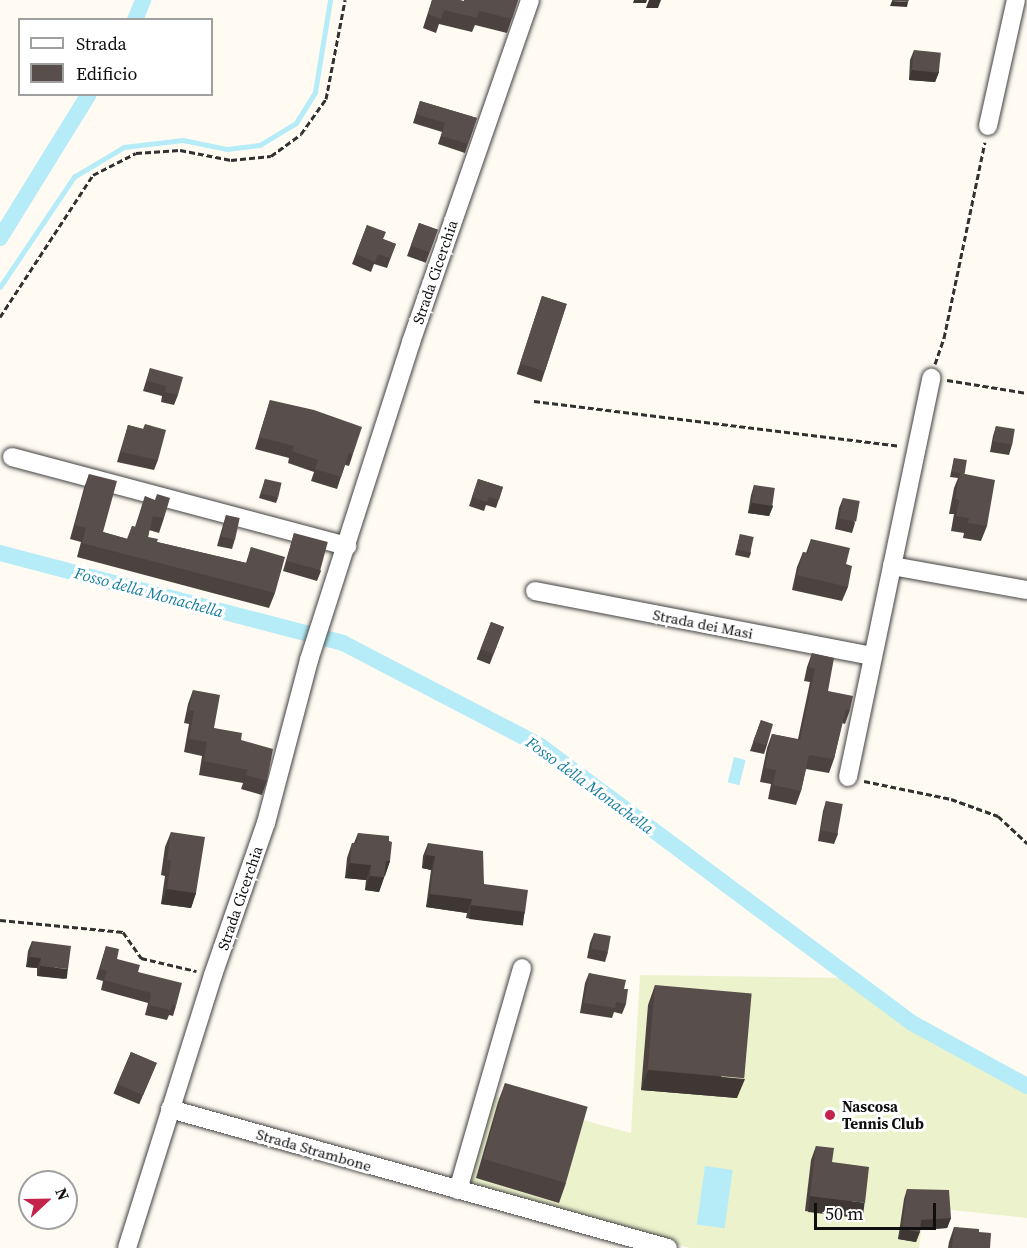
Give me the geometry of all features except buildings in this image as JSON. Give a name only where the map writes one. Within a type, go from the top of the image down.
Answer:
[{"type":"street","name":"Strada Cicerchia","points":[[127,1248],[213,975],[271,807],[309,660],[411,342],[530,0]]},
{"type":"street","points":[[988,126],[1016,0]]},
{"type":"street","points":[[848,777],[931,378]]},
{"type":"street","points":[[12,457],[347,546]]},
{"type":"street","points":[[892,566],[1027,590]]},
{"type":"street","name":"Strada dei Masi","points":[[535,591],[872,656]]},
{"type":"street","points":[[458,1190],[522,968]]},
{"type":"street","name":"Strada Strambone","points":[[170,1109],[668,1248]]},
{"type":"path","points":[[0,317],[93,176],[136,153],[180,150],[231,160],[271,156],[301,134],[326,99],[345,0]]},
{"type":"path","points":[[988,126],[944,338],[931,378],[1027,393]]},
{"type":"path","points":[[534,401],[916,448]]},
{"type":"path","points":[[848,777],[951,800],[998,816],[1027,843]]},
{"type":"path","points":[[0,920],[123,932],[141,958],[213,975]]},
{"type":"green space","name":"Nascosa Tennis Club","points":[[640,975],[846,978],[911,1025],[1027,1089],[1027,1218],[924,1207],[919,1248],[690,1248],[468,1186],[494,1096],[631,1133]]},
{"type":"water","points":[[734,757],[746,760],[739,785],[728,782]]},
{"type":"water","points":[[705,1166],[733,1170],[725,1228],[697,1224]]},
{"type":"waterway","points":[[136,18],[143,0]]},
{"type":"waterway","points":[[0,287],[74,177],[124,147],[183,140],[227,149],[260,145],[296,123],[315,92],[330,0]]},
{"type":"waterway","points":[[0,238],[88,96]]},
{"type":"waterway","name":"Fosso della Monachella","points":[[0,553],[343,643],[539,745],[912,1023],[1027,1086]]},
{"type":"place","name":"Nascosa Tennis Club","points":[[830,1115]]}]
